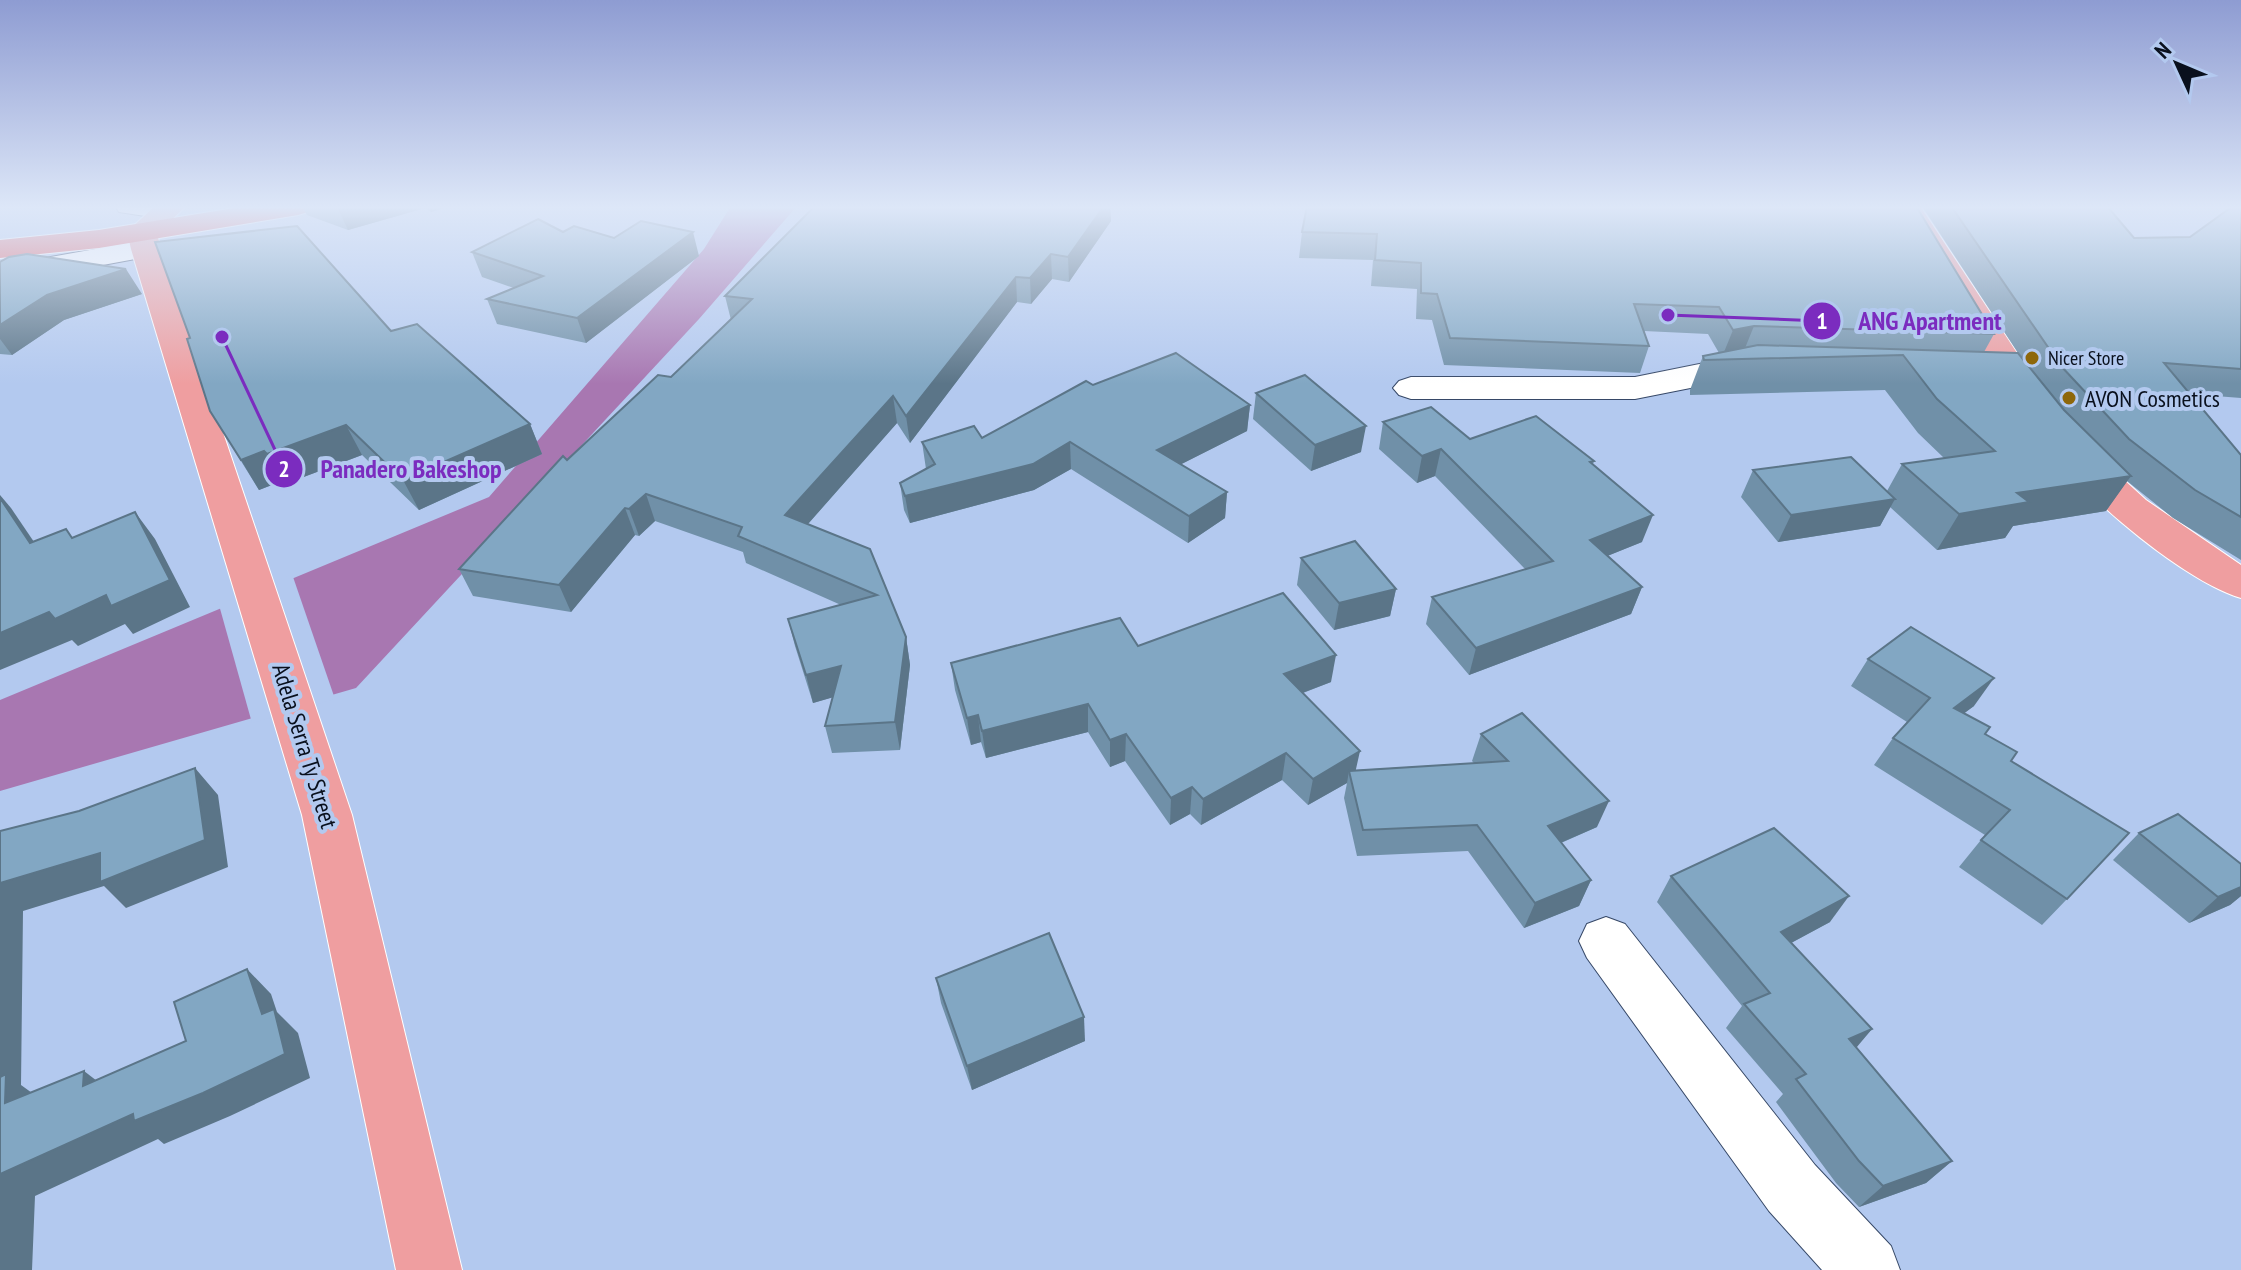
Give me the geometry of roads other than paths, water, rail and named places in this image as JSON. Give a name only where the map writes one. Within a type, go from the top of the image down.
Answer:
[{"type":"main road","name":"Adela Serra Ty Street","points":[[164,265],[240,534],[327,815],[429,1270]]},
{"type":"main road","points":[[1938,265],[1996,374],[2053,430],[2106,489],[2191,555],[2241,584]]},
{"type":"street","points":[[0,275],[27,265]]},
{"type":"street","points":[[1411,388],[1635,388],[1669,383],[1720,368],[1790,367]]},
{"type":"street","points":[[1606,941],[1792,1188],[1867,1270]]},
{"type":"place","name":"ANG Apartment","points":[[1668,315]]},
{"type":"place","name":"Panadero Bakeshop","points":[[222,337]]},
{"type":"place","name":"Nicer Store","points":[[2032,358]]},
{"type":"place","name":"AVON Cosmetics","points":[[2069,398]]}]
